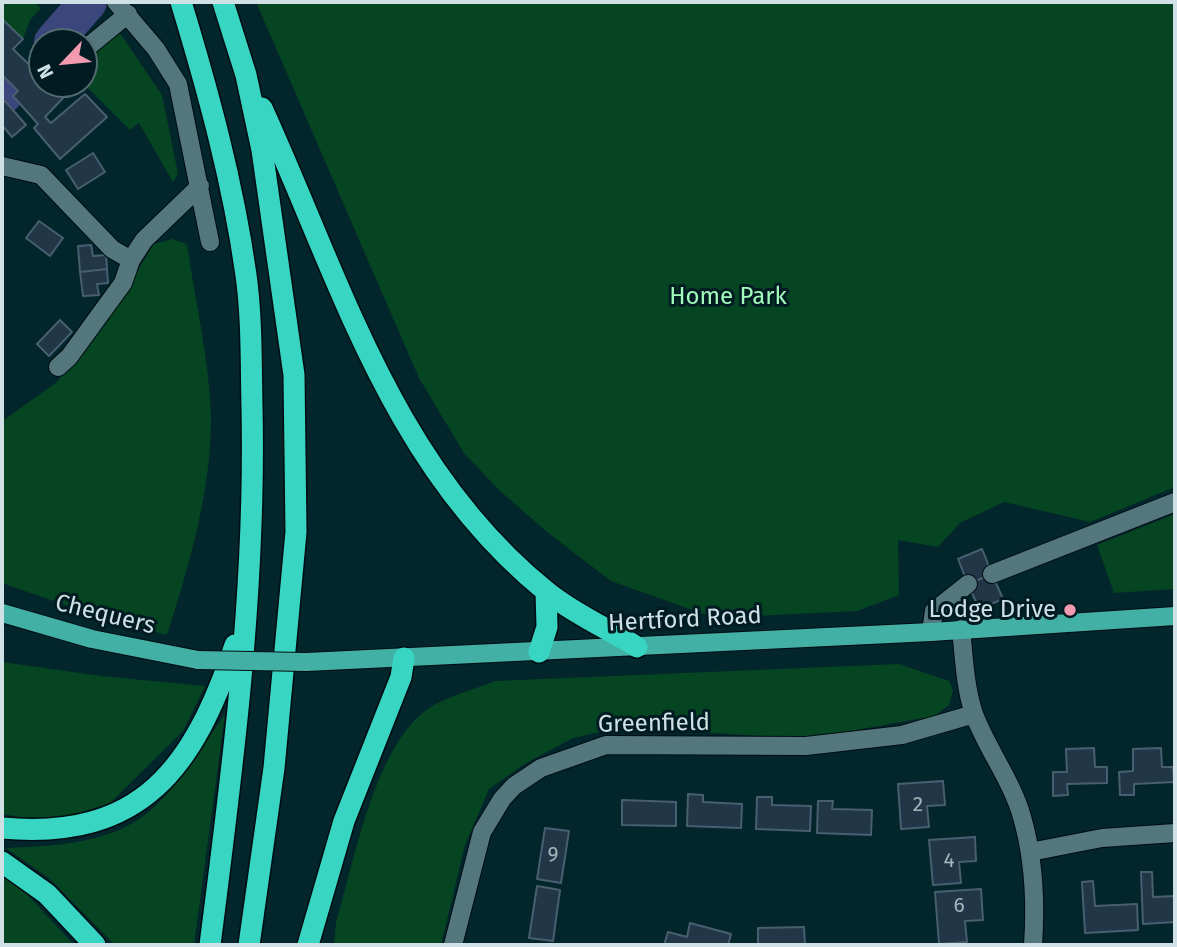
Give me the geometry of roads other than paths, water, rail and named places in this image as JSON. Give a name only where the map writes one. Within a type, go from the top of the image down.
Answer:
[{"type":"highway","points":[[181,2],[213,107],[246,275],[254,501],[249,605],[240,705],[210,945]]},
{"type":"highway","points":[[223,2],[246,75],[262,150],[294,375],[296,532],[274,768],[249,945]]},
{"type":"highway","points":[[246,75],[298,187],[345,308],[398,416],[441,480],[495,544],[546,591],[572,611],[637,647]]},
{"type":"highway","points":[[539,652],[547,628],[546,591]]},
{"type":"highway","points":[[2,828],[30,831],[87,825],[118,812],[158,785],[198,736],[215,703],[249,605]]},
{"type":"highway","points":[[309,945],[344,821],[401,677],[404,658]]},
{"type":"highway","points":[[2,862],[47,894],[95,945]]},
{"type":"main road","name":"Chequers","points":[[2,613],[92,639],[198,660]]},
{"type":"main road","name":"Hertford Road","points":[[198,660],[306,663],[931,632],[1175,616]]},
{"type":"street","points":[[98,35],[122,8],[165,62],[177,84],[210,242]]},
{"type":"street","points":[[2,166],[41,175],[112,249],[131,260]]},
{"type":"street","points":[[58,367],[69,357],[123,283],[142,230],[200,186]]},
{"type":"street","points":[[992,574],[1175,502]]},
{"type":"street","points":[[931,632],[934,611],[968,584]]},
{"type":"street","points":[[961,629],[965,678],[974,714],[1021,814],[1030,852],[1035,911],[1033,945]]},
{"type":"street","name":"Greenfield","points":[[453,945],[482,832],[508,792],[541,768],[606,745],[806,746],[902,736],[974,714]]},
{"type":"street","points":[[1030,852],[1102,838],[1175,833]]},
{"type":"waterway","points":[[65,28],[88,2]]},
{"type":"waterway","points":[[2,96],[12,86]]},
{"type":"place","name":"Lodge Drive","points":[[1070,610]]},
{"type":"park label","name":"Home Park","points":[[728,297]]}]
